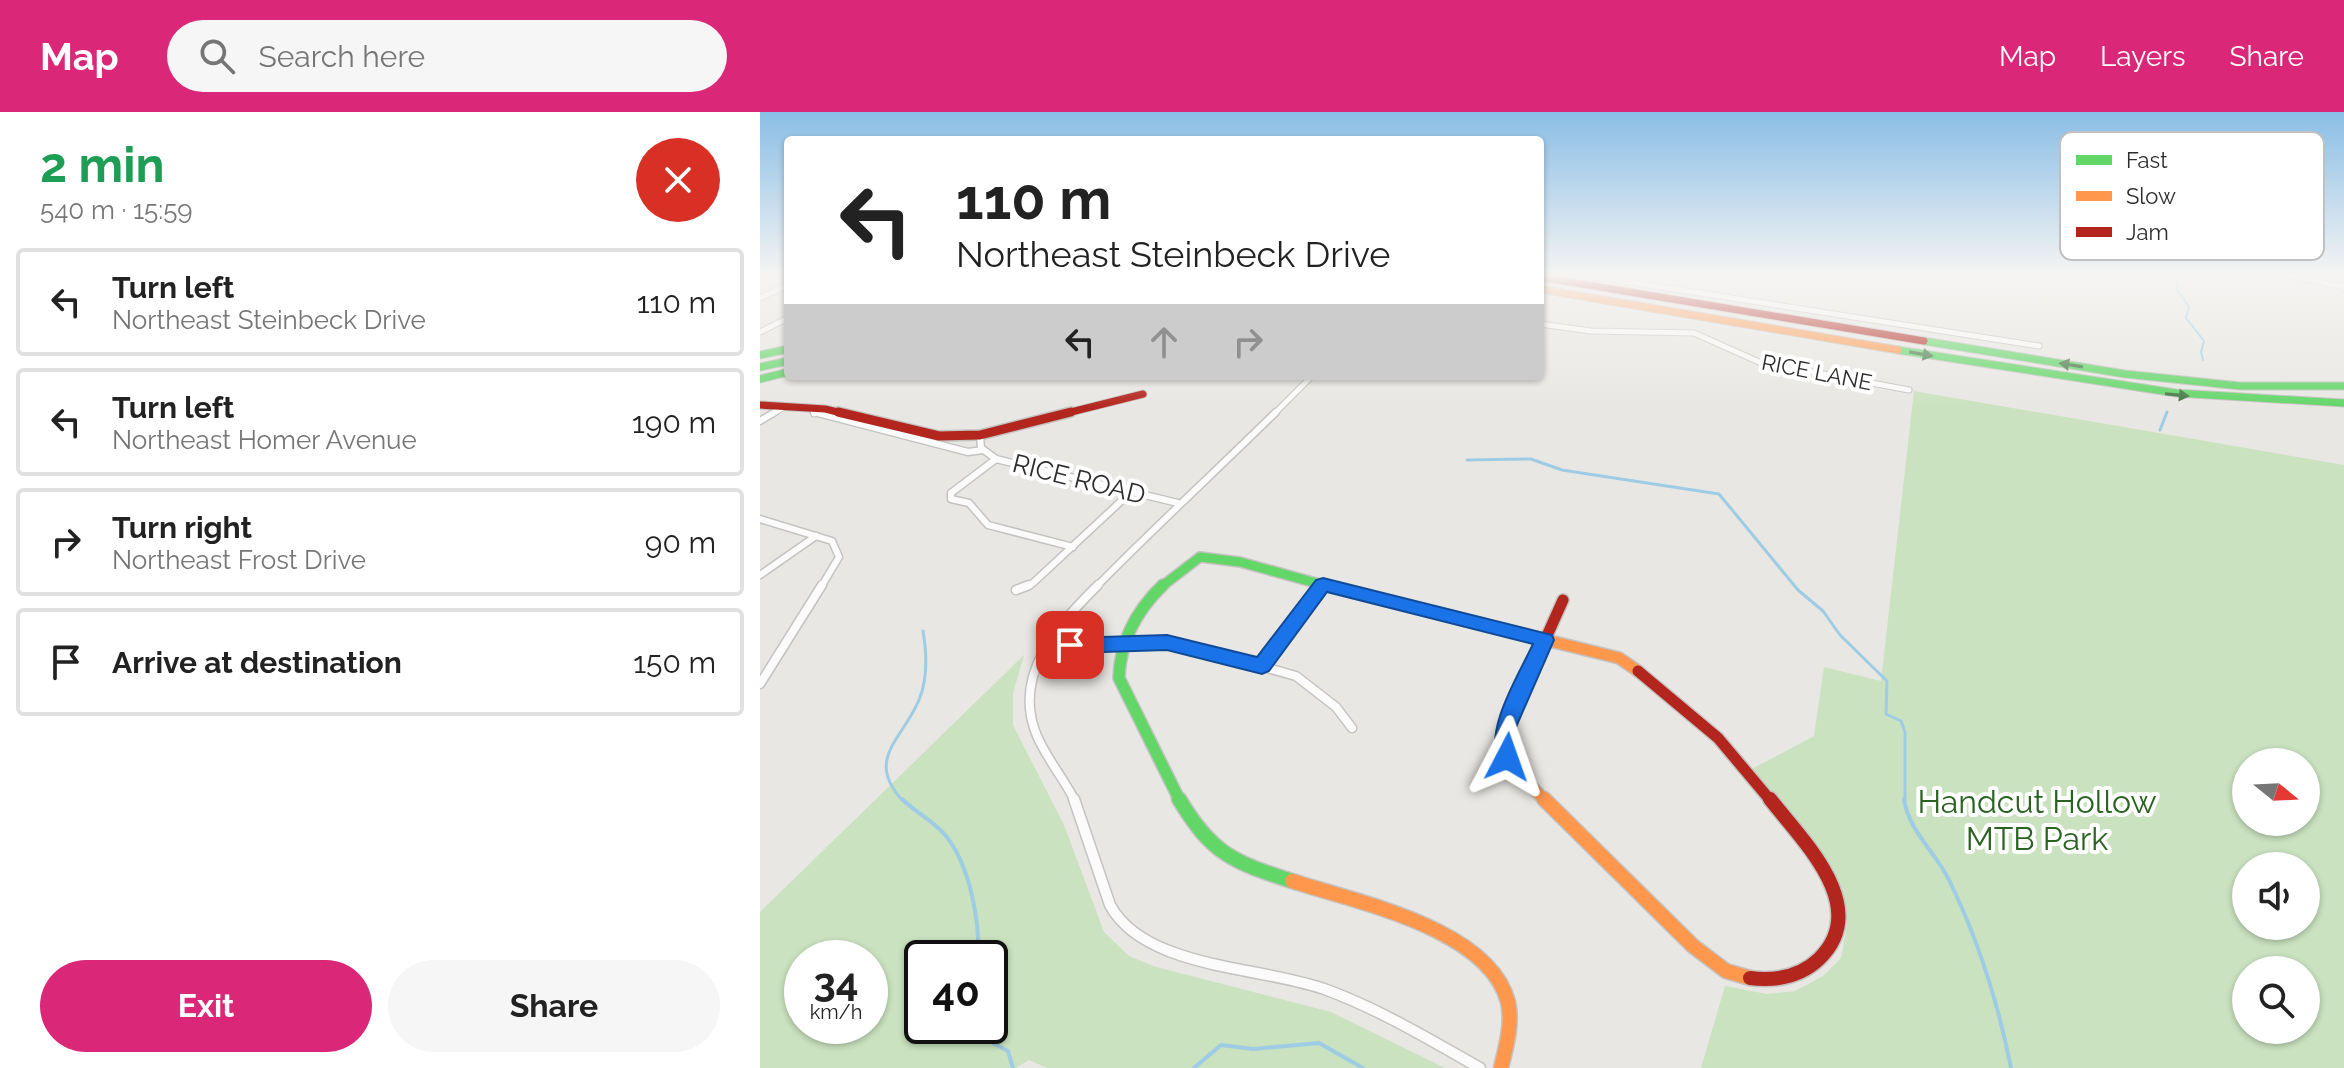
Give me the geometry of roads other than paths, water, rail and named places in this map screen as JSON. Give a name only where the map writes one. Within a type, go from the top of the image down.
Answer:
[{"type":"main road","points":[[1721,320],[2149,392],[2272,403],[2344,403]]},
{"type":"main road","points":[[1797,320],[2125,374],[2240,386],[2344,386]]},
{"type":"main road","points":[[760,355],[784,350]]},
{"type":"main road","points":[[760,366],[784,362]]},
{"type":"main road","points":[[760,379],[784,373]]},
{"type":"main road","points":[[760,405],[815,408],[939,436],[980,435],[1143,394]]},
{"type":"main road","points":[[1501,1068],[1511,1038],[1509,1004],[1493,968],[1469,944],[1441,930],[1249,867],[1215,849],[1186,812],[1119,678],[1117,664],[1131,624],[1186,565],[1197,558],[1214,556],[1545,640],[1633,664],[1719,739],[1830,876],[1839,909],[1838,922],[1831,946],[1821,959],[1791,977],[1759,980],[1736,975],[1716,965],[1515,771],[1507,757],[1506,727],[1545,640],[1563,600]]},
{"type":"street","points":[[760,332],[784,320]]},
{"type":"street","points":[[1870,320],[2039,346]]},
{"type":"street","name":"RICE LANE","points":[[1544,325],[1591,331],[1694,333],[1715,339],[1759,362],[1909,390]]},
{"type":"street","points":[[1308,380],[1196,491],[1178,503],[1057,626],[1044,646],[1030,690],[1029,711],[1037,735],[1079,809],[1106,894],[1119,922],[1143,939],[1184,954],[1304,982],[1356,1001],[1480,1068]]},
{"type":"street","points":[[760,421],[784,407]]},
{"type":"street","name":"RICE ROAD","points":[[815,408],[814,414],[968,452],[983,450],[996,459],[1178,503]]},
{"type":"street","name":"RICE ROAD","points":[[980,435],[983,450]]},
{"type":"street","points":[[996,459],[951,493],[951,499],[969,503],[988,525],[1073,547]]},
{"type":"street","points":[[1016,590],[1033,583],[1131,492]]},
{"type":"street","points":[[760,519],[832,541],[839,557],[760,684]]},
{"type":"street","points":[[760,575],[816,536]]},
{"type":"street","points":[[1262,666],[1323,585]]},
{"type":"street","points":[[1044,646],[1167,642],[1262,666],[1296,676],[1316,690],[1352,728]]},
{"type":"waterway","points":[[2187,320],[2204,341],[2201,352],[2203,360]]},
{"type":"waterway","points":[[2160,430],[2167,412]]},
{"type":"waterway","points":[[1467,460],[1531,459],[1562,470],[1719,494],[1798,590],[1823,611],[1840,635],[1887,681],[1886,714],[1901,721],[1905,732],[1905,801]]},
{"type":"waterway","points":[[903,801],[892,786],[887,761],[890,749],[922,692],[926,666],[923,631]]},
{"type":"waterway","points":[[902,799],[941,831],[954,848],[972,894],[977,940]]},
{"type":"waterway","points":[[1904,799],[1911,821],[1943,870],[1969,925],[1993,996],[2011,1068]]},
{"type":"waterway","points":[[1194,1068],[1221,1045],[1253,1049],[1319,1043],[1363,1068]]},
{"type":"waterway","points":[[995,1044],[1008,1051],[1013,1068]]},
{"type":"park label","name":"Handcut Hollow MTB Park","points":[[2037,820]]}]
